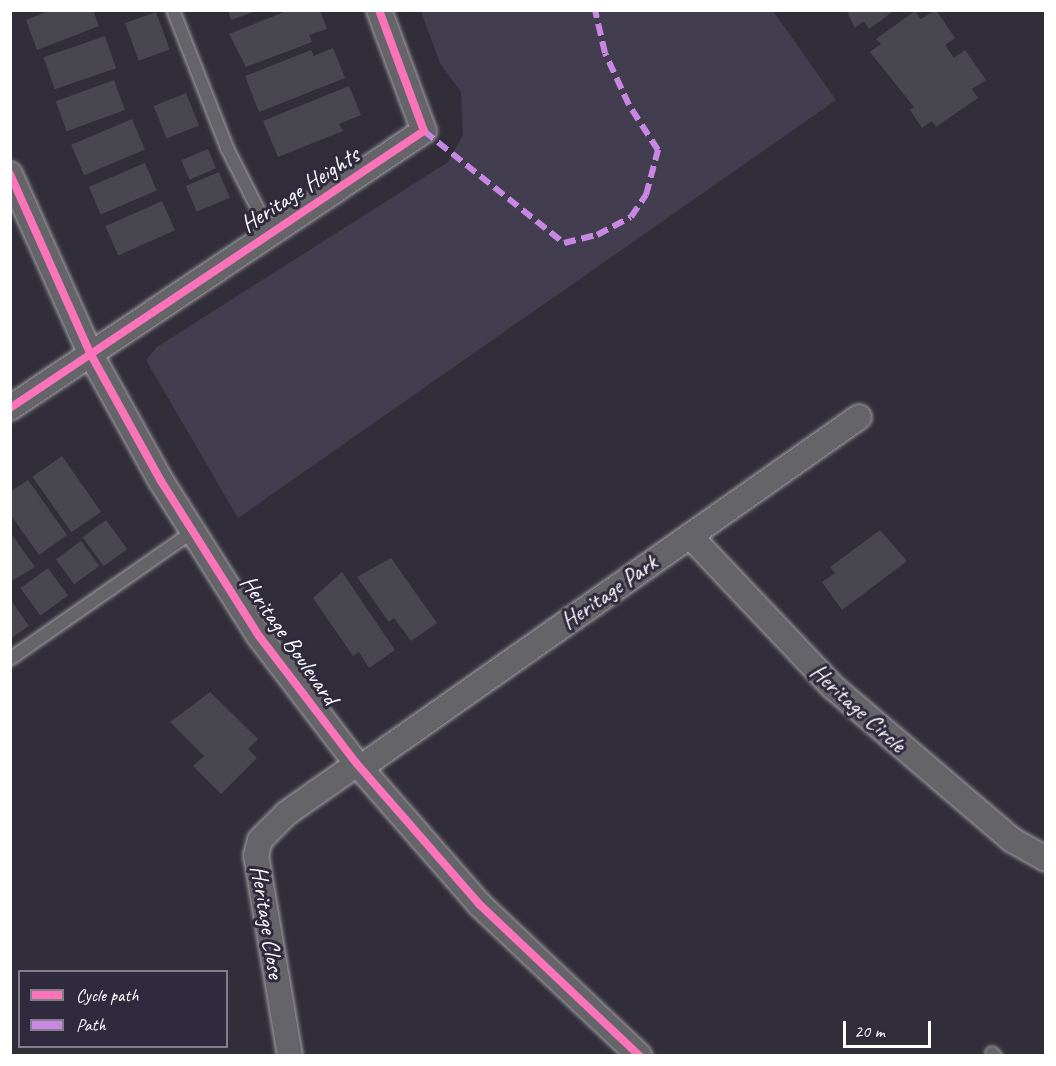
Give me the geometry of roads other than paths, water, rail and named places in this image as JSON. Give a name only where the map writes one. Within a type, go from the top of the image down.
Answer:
[{"type":"street","name":"Heritage Heights","points":[[10,408],[424,131],[379,10]]},
{"type":"street","name":"Heritage Boulevard","points":[[10,174],[90,353],[192,532],[259,636],[358,766],[479,904],[640,1056]]},
{"type":"street","name":"Heritage Park","points":[[358,766],[859,417]]},
{"type":"street","name":"Heritage Circle","points":[[690,536],[833,687],[1012,840],[1046,859]]},
{"type":"street","name":"Heritage Close","points":[[290,1056],[256,856],[260,840],[287,813],[358,766]]},
{"type":"lane","points":[[173,10],[226,148],[270,233]]},
{"type":"lane","points":[[10,659],[192,532]]}]
